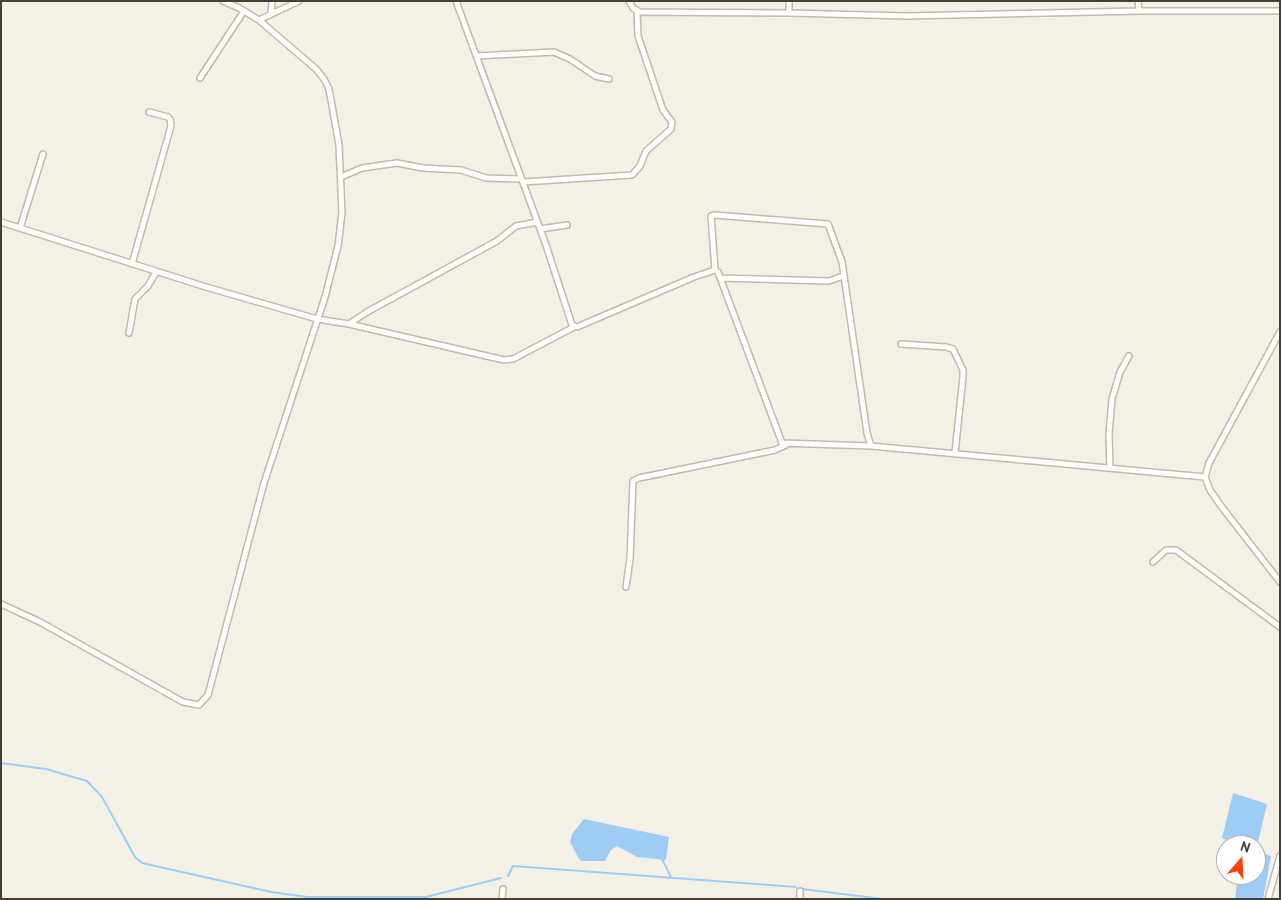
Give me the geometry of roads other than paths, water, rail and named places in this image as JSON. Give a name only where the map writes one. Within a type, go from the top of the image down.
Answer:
[{"type":"street","points":[[1,604],[40,622],[183,702],[194,705],[202,703],[208,695],[264,483],[317,320],[338,246],[342,213],[341,177],[333,111],[324,79],[316,69],[259,20],[223,1]]},
{"type":"street","points":[[271,14],[272,1]]},
{"type":"street","points":[[259,20],[299,1]]},
{"type":"street","points":[[456,1],[540,229],[572,325],[574,326]]},
{"type":"street","points":[[341,177],[362,168],[397,163],[423,168],[461,170],[486,178],[522,180],[632,175],[640,166],[646,151],[671,129],[672,122],[663,110],[638,36],[637,11],[629,1]]},
{"type":"street","points":[[789,1],[789,13]]},
{"type":"street","points":[[1138,1],[1139,11]]},
{"type":"street","points":[[200,78],[244,11]]},
{"type":"street","points":[[637,11],[907,16],[1139,11],[1280,11]]},
{"type":"street","points":[[476,56],[554,52],[570,59],[595,76],[608,79]]},
{"type":"street","points":[[132,264],[171,126],[168,117],[149,112]]},
{"type":"street","points":[[20,228],[43,154]]},
{"type":"street","points":[[871,446],[866,433],[842,262],[828,224],[723,214],[711,216],[715,270],[720,278],[779,442],[786,445],[871,446],[1205,477]]},
{"type":"street","points":[[1,222],[156,272],[317,320],[349,324],[504,360],[513,359],[574,326],[715,270]]},
{"type":"street","points":[[349,324],[367,312],[497,241],[516,226],[537,222]]},
{"type":"street","points":[[540,229],[567,225]]},
{"type":"street","points":[[130,333],[136,299],[151,282],[156,272]]},
{"type":"street","points":[[720,278],[829,280],[843,276]]},
{"type":"street","points":[[1280,332],[1209,463],[1205,477],[1210,490],[1221,506],[1280,582]]},
{"type":"street","points":[[901,344],[953,349],[963,370],[964,377],[955,453]]},
{"type":"street","points":[[1110,468],[1112,399],[1120,372],[1129,356]]},
{"type":"street","points":[[626,587],[630,559],[633,481],[639,478],[774,450],[786,445]]},
{"type":"street","points":[[1153,562],[1162,552],[1168,549],[1176,550],[1280,627]]},
{"type":"street","points":[[1268,899],[1280,856]]},
{"type":"street","points":[[502,899],[503,888]]},
{"type":"street","points":[[800,891],[800,899]]},
{"type":"water","points":[[1233,793],[1267,804],[1260,835],[1223,835]]},
{"type":"water","points":[[584,819],[669,837],[666,860],[637,857],[617,846],[611,850],[605,861],[582,861],[570,842],[572,834]]},
{"type":"water","points":[[1266,854],[1271,856],[1266,883]]},
{"type":"water","points":[[1237,885],[1266,885],[1263,899],[1235,899]]},
{"type":"waterway","points":[[1,763],[46,769],[87,781],[102,797],[135,857],[142,863],[271,892],[307,897],[426,897],[501,878]]},
{"type":"waterway","points":[[662,859],[671,877]]},
{"type":"waterway","points":[[508,876],[513,866],[796,887]]},
{"type":"waterway","points":[[802,889],[883,899]]}]
